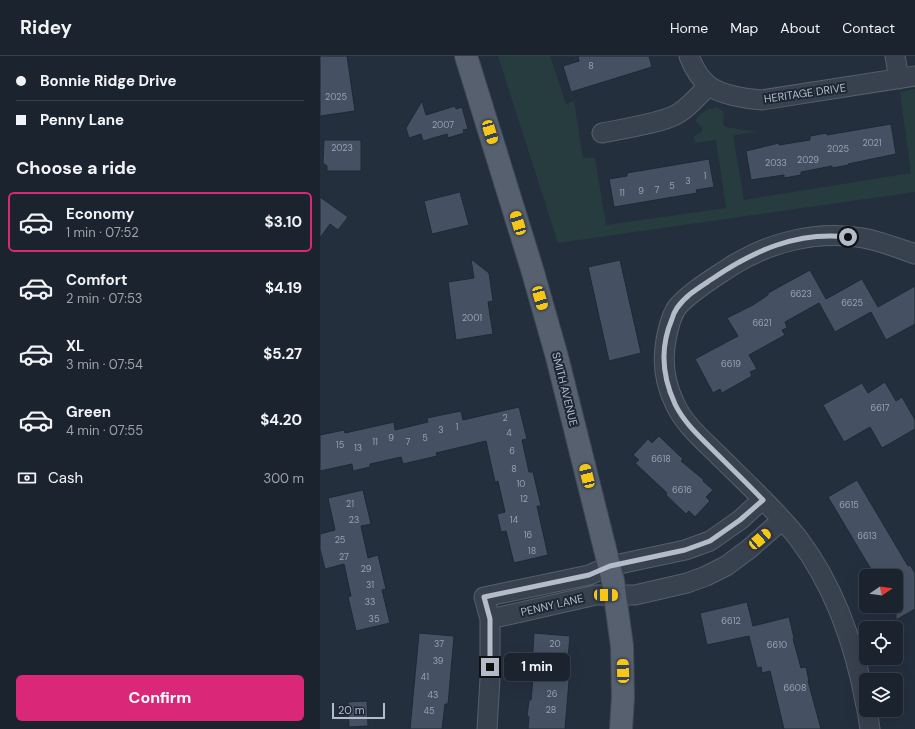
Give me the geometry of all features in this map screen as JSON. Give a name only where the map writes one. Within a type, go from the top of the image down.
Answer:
[{"type":"main road","name":"SMITH AVENUE","points":[[466,56],[532,268],[553,342],[610,566],[622,646],[622,729]]},
{"type":"street","points":[[602,133],[664,120],[678,114],[689,105],[708,86],[694,68],[689,56]]},
{"type":"street","points":[[895,56],[907,77]]},
{"type":"street","name":"HERITAGE DRIVE","points":[[708,86],[741,98],[762,100],[907,77]]},
{"type":"street","points":[[860,673],[848,631],[831,591],[816,564],[782,520],[688,425],[675,404],[666,379],[663,354],[668,328],[676,308],[692,292],[732,265],[763,249],[797,239],[832,235],[864,238],[915,254]]},
{"type":"street","name":"PENNY LANE","points":[[487,729],[490,679],[490,619],[484,597],[589,575],[610,566],[685,550],[710,541],[740,520],[763,500]]},
{"type":"street","name":"PENNY LANE","points":[[490,619],[596,595],[635,595],[686,583],[706,576],[726,566],[749,549],[782,520]]},
{"type":"street","points":[[868,717],[870,729]]},
{"type":"green space","points":[[498,56],[550,56],[566,104],[574,101],[583,158],[595,158],[606,225],[726,208],[716,140],[695,143],[694,136],[702,132],[702,128],[695,121],[697,118],[704,111],[717,107],[724,112],[723,125],[726,127],[757,132],[733,135],[744,200],[911,173],[900,92],[915,89],[915,192],[558,243]]},
{"type":"building","points":[[320,56],[347,56],[355,111],[320,116]]},
{"type":"building","points":[[578,56],[649,56],[652,67],[571,92],[563,66],[579,61]]},
{"type":"building","points":[[422,101],[426,115],[455,106],[456,109],[462,107],[468,129],[463,130],[464,133],[448,138],[447,134],[423,141],[421,134],[409,138],[406,128]]},
{"type":"building","points":[[891,124],[896,154],[848,164],[849,165],[832,168],[832,166],[801,172],[801,175],[784,178],[784,175],[751,180],[746,151],[779,143],[779,145],[810,140],[810,136],[827,133],[827,135]]},
{"type":"building","points":[[324,140],[361,140],[361,171],[327,171],[327,166],[323,163]]},
{"type":"building","points":[[709,159],[714,187],[696,190],[697,193],[614,207],[609,179],[627,176],[627,173]]},
{"type":"building","points":[[460,192],[469,225],[432,234],[424,201]]},
{"type":"building","points":[[320,197],[348,217],[338,230],[330,224],[320,238]]},
{"type":"building","points":[[471,259],[489,273],[493,301],[488,302],[493,334],[456,340],[448,282],[474,278]]},
{"type":"building","points":[[620,260],[641,353],[609,361],[588,267]]},
{"type":"building","points":[[810,270],[826,299],[862,279],[878,307],[915,286],[915,324],[886,340],[871,312],[835,332],[819,303],[785,322],[787,328],[782,330],[785,335],[749,355],[757,369],[750,372],[752,376],[722,393],[720,389],[713,393],[695,359],[738,336],[727,318],[753,305],[768,295],[768,293]]},
{"type":"building","points":[[885,382],[896,401],[902,397],[915,420],[915,429],[882,448],[870,427],[844,442],[823,405],[862,383],[868,393]]},
{"type":"building","points":[[519,407],[527,439],[522,440],[529,472],[533,472],[541,506],[537,506],[548,555],[514,563],[506,531],[501,532],[497,514],[505,512],[498,481],[495,482],[486,441],[436,453],[437,456],[403,464],[401,457],[370,464],[370,467],[353,471],[352,464],[320,471],[320,435],[344,430],[345,433],[394,422],[395,430],[428,422],[427,418],[461,411],[463,420]]},
{"type":"building","points":[[659,436],[683,459],[681,461],[704,480],[703,481],[713,490],[706,497],[710,501],[695,517],[689,511],[686,514],[666,495],[667,493],[635,463],[639,460],[633,455],[648,439],[652,443]]},
{"type":"building","points":[[857,480],[908,566],[910,565],[915,573],[915,609],[896,620],[896,613],[903,613],[903,569],[871,569],[828,497]]},
{"type":"building","points":[[363,490],[371,524],[361,526],[368,558],[378,555],[386,589],[382,590],[390,623],[356,631],[348,597],[351,596],[344,564],[325,569],[320,549],[320,534],[335,530],[328,498]]},
{"type":"building","points":[[747,602],[753,626],[789,617],[801,668],[806,667],[808,681],[821,729],[784,729],[770,671],[762,673],[761,667],[757,668],[749,636],[707,645],[700,613]]},
{"type":"building","points":[[419,633],[454,636],[448,704],[445,704],[442,729],[410,729]]},
{"type":"building","points":[[534,633],[570,636],[567,669],[570,669],[565,729],[528,729],[529,717],[527,716],[529,700],[531,700],[534,667],[532,666]]},
{"type":"building","points":[[367,701],[368,726],[349,727],[348,702]]},
{"type":"route","points":[[490,667],[490,619],[484,597],[589,575],[610,566],[685,550],[710,541],[740,520],[760,501],[763,500],[688,425],[675,404],[666,379],[663,354],[668,328],[676,308],[692,292],[732,265],[763,249],[797,239],[832,235],[848,237]]}]
